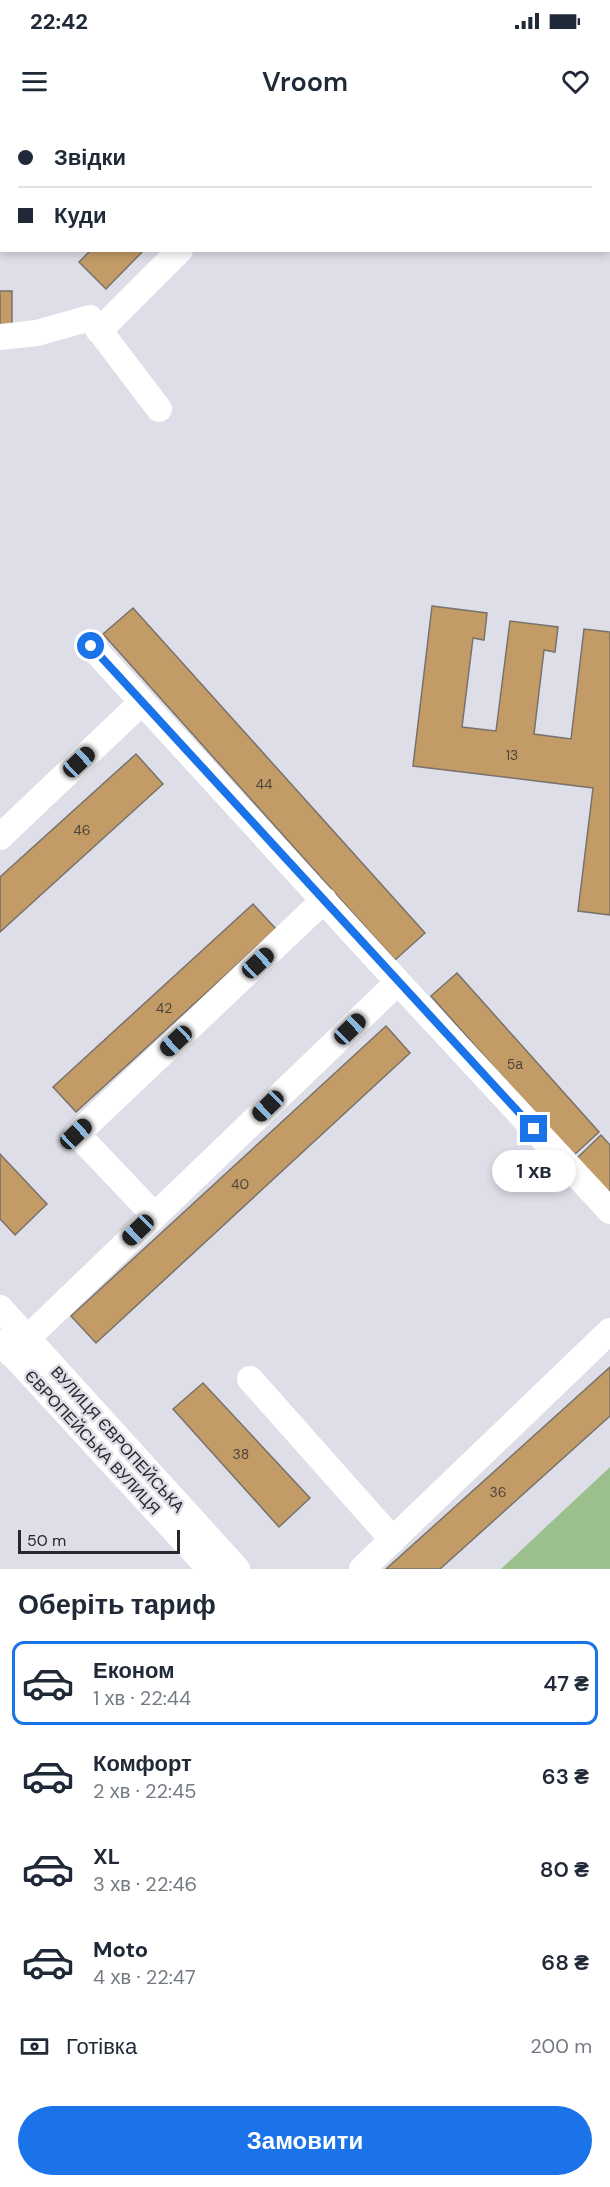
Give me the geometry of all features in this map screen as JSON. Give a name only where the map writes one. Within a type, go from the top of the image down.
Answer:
[{"type":"street","points":[[99,331],[178,252]]},
{"type":"street","points":[[0,337],[37,333],[90,318],[159,409]]},
{"type":"street","points":[[91,646],[610,1211]]},
{"type":"street","points":[[0,837],[142,702]]},
{"type":"street","points":[[154,1215],[76,1134],[324,900]]},
{"type":"street","points":[[6,1347],[154,1215],[398,982]]},
{"type":"street","name":"ВУЛИЦЯ ЄВРОПЕЙСЬКА","points":[[0,1308],[237,1569]]},
{"type":"street","points":[[363,1569],[610,1331]]},
{"type":"street","name":"ЄВРОПЕЙСЬКА ВУЛИЦЯ","points":[[6,1347],[210,1569]]},
{"type":"street","points":[[250,1379],[393,1540]]},
{"type":"green space","points":[[610,1467],[610,1569],[501,1569]]},
{"type":"building","points":[[89,252],[142,252],[106,289],[79,262]]},
{"type":"building","points":[[0,291],[12,291],[12,329],[0,328]]},
{"type":"building","points":[[432,606],[487,613],[484,640],[473,638],[462,727],[496,731],[510,621],[558,627],[555,652],[544,650],[534,734],[571,739],[584,629],[610,632],[610,915],[578,911],[593,788],[413,766]]},
{"type":"building","points":[[133,608],[425,933],[395,960],[103,634]]},
{"type":"building","points":[[136,754],[163,784],[0,932],[0,877]]},
{"type":"building","points":[[253,904],[276,929],[76,1112],[53,1087]]},
{"type":"building","points":[[457,973],[599,1132],[573,1156],[431,996]]},
{"type":"building","points":[[386,1026],[410,1053],[96,1343],[71,1316]]},
{"type":"building","points":[[601,1135],[610,1145],[610,1195],[576,1159]]},
{"type":"building","points":[[0,1154],[47,1204],[15,1235],[0,1219]]},
{"type":"building","points":[[610,1367],[610,1416],[440,1569],[386,1569]]},
{"type":"building","points":[[203,1383],[310,1498],[279,1527],[173,1409]]},
{"type":"route","points":[[91,646],[534,1129]]}]
